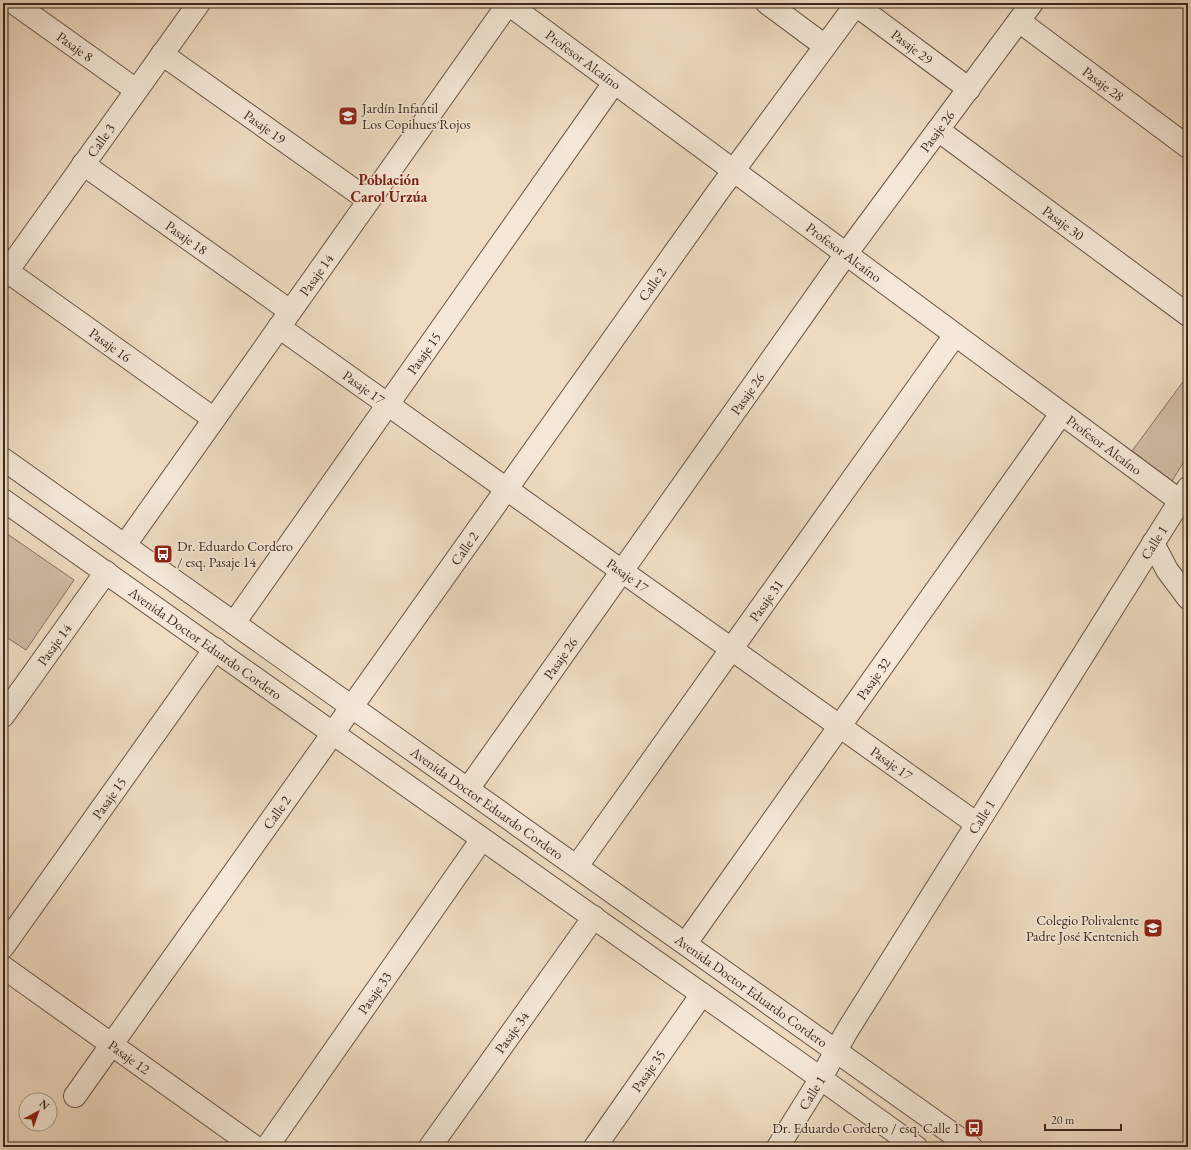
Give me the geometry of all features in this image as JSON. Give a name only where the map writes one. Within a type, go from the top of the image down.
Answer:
[{"type":"street","name":"Pasaje 8","points":[[14,3],[136,90]]},
{"type":"street","name":"Calle 3","points":[[5,274],[198,3]]},
{"type":"street","name":"Profesor Alcaíno","points":[[508,3],[532,10],[614,83],[1061,414],[1184,494]]},
{"type":"street","name":"Pasaje 14","points":[[125,545],[508,3]]},
{"type":"street","points":[[767,3],[825,46]]},
{"type":"street","name":"Pasaje 26","points":[[468,789],[846,254],[1032,3]]},
{"type":"street","name":"Calle 2","points":[[75,1096],[332,732],[733,170],[856,4]]},
{"type":"street","name":"Pasaje 29","points":[[856,4],[969,89]]},
{"type":"street","name":"Pasaje 28","points":[[1019,21],[1188,147]]},
{"type":"street","name":"Pasaje 19","points":[[162,54],[368,200]]},
{"type":"street","name":"Pasaje 15","points":[[234,623],[614,83]]},
{"type":"street","name":"Pasaje 30","points":[[938,130],[1188,315]]},
{"type":"street","name":"Pasaje 18","points":[[83,164],[284,319]]},
{"type":"street","name":"Pasaje 16","points":[[5,274],[214,419]]},
{"type":"street","name":"Pasaje 17","points":[[284,319],[388,405],[977,824]]},
{"type":"street","name":"Pasaje 31","points":[[577,866],[955,335]]},
{"type":"street","name":"Pasaje 32","points":[[686,943],[1061,414]]},
{"type":"street","name":"Avenida Doctor Eduardo Cordero","points":[[3,459],[971,1147]]},
{"type":"street","name":"Calle 1","points":[[778,1147],[821,1078],[836,1050],[1184,494]]},
{"type":"street","name":"Avenida Doctor Eduardo Cordero","points":[[3,500],[821,1078],[916,1147]]},
{"type":"street","points":[[1153,543],[1168,570],[1188,598]]},
{"type":"street","name":"Pasaje 14","points":[[3,716],[106,572]]},
{"type":"street","name":"Pasaje 15","points":[[3,946],[215,649]]},
{"type":"street","name":"Pasaje 33","points":[[267,1147],[482,838]]},
{"type":"street","name":"Pasaje 34","points":[[430,1147],[594,918]]},
{"type":"street","name":"Pasaje 12","points":[[3,967],[255,1147]]},
{"type":"street","name":"Pasaje 35","points":[[595,1147],[702,994]]},
{"type":"shaded area","points":[[1188,375],[1188,455],[1172,481],[1132,451]]},
{"type":"shaded area","points":[[3,531],[74,580],[26,650],[3,635]]},
{"type":"place","name":"Jardín Infantil Los Copihues Rojos","points":[[348,116]]},
{"type":"place","name":"Dr. Eduardo Cordero / esq. Pasaje 14","points":[[163,554]]},
{"type":"place","name":"Colegio Polivalente Padre José Kentenich","points":[[1153,928]]},
{"type":"place","name":"Dr. Eduardo Cordero / esq. Calle 1","points":[[974,1128]]},
{"type":"district","name":"Población Carol Urzúa","points":[[389,188]]}]
